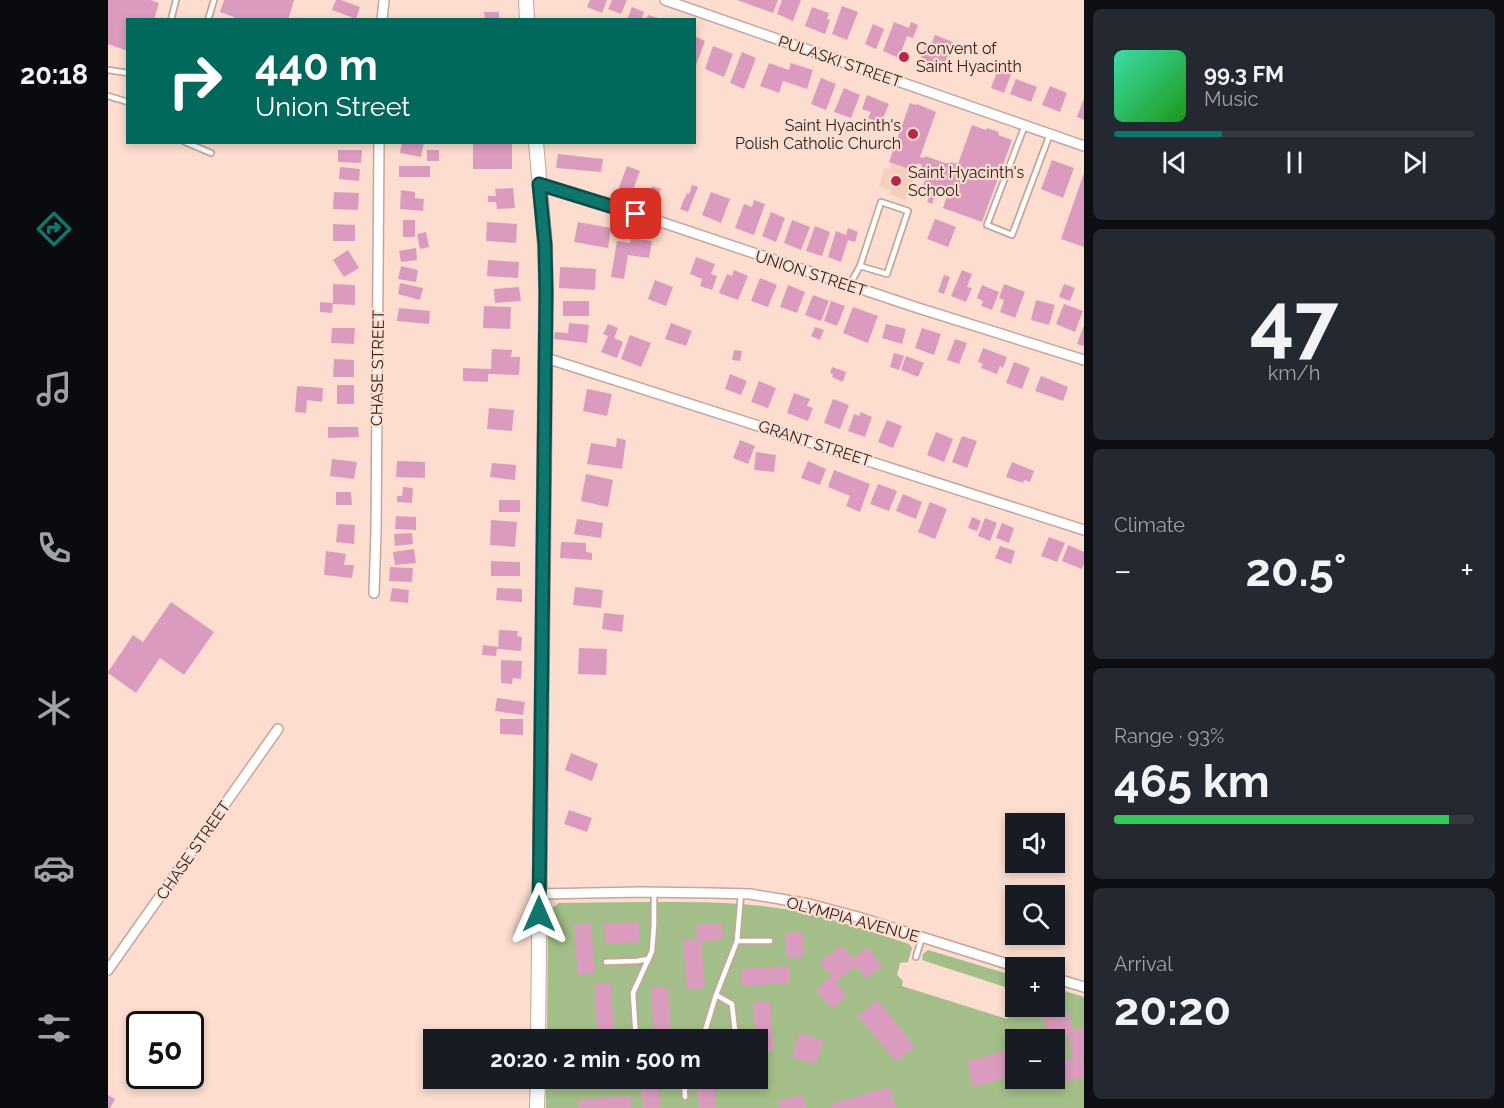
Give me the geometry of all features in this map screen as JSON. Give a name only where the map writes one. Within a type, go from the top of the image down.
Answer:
[{"type":"main road","points":[[526,0],[527,18]]},
{"type":"main road","points":[[536,144],[545,245],[546,358],[538,1029]]},
{"type":"main road","points":[[537,1108],[538,1089]]},
{"type":"street","points":[[382,18],[384,0]]},
{"type":"street","name":"PULASKI STREET","points":[[665,0],[1084,146]]},
{"type":"street","name":"CHASE STREET","points":[[374,593],[379,144]]},
{"type":"street","name":"UNION STREET","points":[[539,184],[1084,360]]},
{"type":"street","name":"GRANT STREET","points":[[546,358],[1084,530]]},
{"type":"street","name":"CHASE STREET","points":[[108,970],[278,729]]},
{"type":"street","name":"OLYMPIA AVENUE","points":[[539,894],[741,894],[770,897],[809,904],[1005,963]]},
{"type":"street","points":[[1065,981],[1084,987]]},
{"type":"lane","points":[[172,18],[176,0]]},
{"type":"lane","points":[[209,18],[214,0]]},
{"type":"lane","points":[[108,70],[126,73]]},
{"type":"lane","points":[[108,96],[126,101]]},
{"type":"lane","points":[[1025,125],[987,225],[1012,235],[1050,134]]},
{"type":"lane","points":[[186,144],[212,153]]},
{"type":"lane","points":[[849,286],[860,266],[881,202],[908,211],[887,274],[860,266]]},
{"type":"lane","points":[[635,1029],[633,993],[652,951],[654,893]]},
{"type":"lane","points":[[706,1029],[737,941],[741,894]]},
{"type":"lane","points":[[916,957],[922,937]]},
{"type":"lane","points":[[737,941],[771,941]]},
{"type":"lane","points":[[606,962],[648,959]]},
{"type":"lane","points":[[716,995],[732,1004],[735,1029]]},
{"type":"lane","points":[[685,1089],[685,1097]]},
{"type":"shaded area","name":"Saint Hyacinth's School","points":[[892,163],[909,169],[908,175],[913,177],[905,200],[890,194],[891,190],[879,186],[885,168],[889,169]]},
{"type":"green space","points":[[676,902],[730,903],[784,909],[847,924],[909,944],[912,948],[908,962],[900,963],[897,975],[903,981],[902,986],[1007,1019],[1009,1017],[1065,1017],[1065,991],[1084,997],[1084,1108],[546,1108],[546,1089],[768,1089],[768,1029],[547,1029],[548,916],[552,908],[559,903]]},
{"type":"green space","points":[[928,950],[1005,973],[1005,987],[922,960],[923,954]]},
{"type":"building","points":[[108,0],[150,0],[159,3],[155,18],[126,18],[126,50],[108,44]]},
{"type":"building","points":[[224,0],[294,0],[289,18],[234,18],[220,12]]},
{"type":"building","points":[[336,0],[360,7],[356,18],[332,10]]},
{"type":"building","points":[[590,0],[607,0],[602,13],[587,7]]},
{"type":"building","points":[[612,0],[627,0],[621,14],[608,9]]},
{"type":"building","points":[[737,0],[778,0],[773,13]]},
{"type":"building","points":[[782,0],[801,0],[793,21],[777,14]]},
{"type":"building","points":[[842,6],[858,12],[847,40],[832,34]]},
{"type":"building","points":[[632,7],[644,12],[642,18],[628,18]]},
{"type":"building","points":[[812,7],[829,13],[827,19],[830,20],[825,34],[805,26]]},
{"type":"building","points":[[484,12],[499,12],[499,18],[485,18]]},
{"type":"building","points":[[894,22],[909,28],[911,22],[918,25],[913,38],[907,36],[899,58],[883,51]]},
{"type":"building","points":[[873,24],[884,29],[876,49],[865,44]]},
{"type":"building","points":[[935,35],[953,42],[943,68],[920,60],[926,43],[931,45]]},
{"type":"building","points":[[696,37],[705,41],[696,65]]},
{"type":"building","points":[[713,46],[733,54],[724,77],[705,69]]},
{"type":"building","points":[[742,52],[756,58],[744,89],[730,83]]},
{"type":"building","points":[[769,63],[789,70],[791,63],[813,70],[807,89],[783,81],[779,93],[760,86]]},
{"type":"building","points":[[1000,64],[1013,69],[1004,93],[991,88]]},
{"type":"building","points":[[821,78],[836,84],[826,110],[811,104]]},
{"type":"building","points":[[1016,79],[1037,87],[1031,102],[1010,94]]},
{"type":"building","points":[[1050,86],[1067,93],[1060,112],[1042,105]]},
{"type":"building","points":[[844,88],[860,95],[851,118],[834,112]]},
{"type":"building","points":[[867,95],[889,104],[881,123],[868,118],[871,112],[862,109]]},
{"type":"building","points":[[1084,98],[1084,120],[1077,117]]},
{"type":"building","points":[[910,103],[936,112],[920,157],[925,156],[945,163],[958,164],[972,125],[999,132],[998,135],[1012,140],[982,222],[943,208],[949,190],[938,189],[932,204],[927,202],[931,191],[922,188],[927,175],[919,173],[922,165],[918,163],[915,171],[889,162]]},
{"type":"building","points":[[402,144],[424,144],[421,157],[400,153]]},
{"type":"building","points":[[473,144],[512,144],[512,169],[473,169]]},
{"type":"building","points":[[338,150],[362,150],[361,163],[338,162]]},
{"type":"building","points":[[427,150],[439,150],[439,161],[427,161]]},
{"type":"building","points":[[558,154],[603,159],[601,172],[556,168]]},
{"type":"building","points":[[1052,160],[1074,168],[1063,198],[1041,189]]},
{"type":"building","points":[[399,166],[430,166],[430,177],[399,177]]},
{"type":"building","points":[[627,166],[640,171],[630,198],[617,193]]},
{"type":"building","points":[[340,167],[360,169],[359,181],[339,179]]},
{"type":"building","points":[[1084,173],[1084,247],[1061,239]]},
{"type":"building","points":[[692,185],[698,187],[688,212],[680,209]]},
{"type":"building","points":[[652,186],[661,189],[657,201],[648,199]]},
{"type":"building","points":[[513,188],[515,208],[497,209],[496,202],[488,202],[488,196],[496,196],[495,189]]},
{"type":"building","points":[[401,190],[415,192],[415,198],[424,199],[423,211],[400,209]]},
{"type":"building","points":[[334,192],[359,193],[358,210],[333,209]]},
{"type":"building","points":[[711,192],[730,199],[721,223],[702,215]]},
{"type":"building","points":[[754,200],[765,204],[754,235],[735,228],[744,204],[752,207]]},
{"type":"building","points":[[771,212],[785,218],[776,242],[762,236]]},
{"type":"building","points":[[935,219],[956,227],[948,247],[927,239]]},
{"type":"building","points":[[403,220],[415,220],[415,237],[403,237]]},
{"type":"building","points":[[792,220],[810,227],[801,250],[784,243]]},
{"type":"building","points":[[487,222],[517,224],[516,243],[486,241]]},
{"type":"building","points":[[578,222],[611,228],[608,248],[574,242]]},
{"type":"building","points":[[333,224],[355,225],[355,241],[333,241]]},
{"type":"building","points":[[815,226],[830,232],[822,256],[806,251]]},
{"type":"building","points":[[848,228],[858,232],[855,242],[848,240],[841,262],[828,257],[836,231],[846,235]]},
{"type":"building","points":[[426,232],[429,247],[420,249],[417,234]]},
{"type":"building","points":[[631,238],[652,241],[649,258],[628,255],[624,279],[611,277],[617,241],[630,243]]},
{"type":"building","points":[[416,248],[417,260],[401,262],[399,251]]},
{"type":"building","points":[[348,250],[359,268],[344,277],[333,260]]},
{"type":"building","points":[[696,257],[715,264],[711,274],[717,276],[712,290],[700,286],[702,279],[690,274]]},
{"type":"building","points":[[488,260],[519,262],[518,278],[487,276]]},
{"type":"building","points":[[401,266],[418,270],[416,282],[398,279]]},
{"type":"building","points":[[560,267],[596,269],[595,290],[559,288]]},
{"type":"building","points":[[734,270],[748,276],[738,300],[719,293],[727,274],[732,276]]},
{"type":"building","points":[[962,270],[972,274],[967,287],[972,288],[966,302],[951,296]]},
{"type":"building","points":[[944,275],[950,277],[944,294],[938,292]]},
{"type":"building","points":[[760,278],[777,285],[768,307],[751,301]]},
{"type":"building","points":[[655,280],[673,287],[666,306],[648,299]]},
{"type":"building","points":[[400,283],[423,288],[420,300],[398,294]]},
{"type":"building","points":[[333,284],[355,285],[355,305],[333,304],[332,313],[320,312],[320,302],[333,303]]},
{"type":"building","points":[[1004,284],[1025,292],[1015,318],[1000,312],[1004,300],[999,298]]},
{"type":"building","points":[[1064,284],[1075,288],[1070,301],[1059,297]]},
{"type":"building","points":[[788,285],[805,292],[797,313],[780,307]]},
{"type":"building","points":[[982,285],[999,292],[992,310],[981,306],[983,301],[977,298]]},
{"type":"building","points":[[519,287],[521,301],[495,303],[494,289]]},
{"type":"building","points":[[813,295],[829,301],[821,321],[805,315]]},
{"type":"building","points":[[1036,300],[1055,305],[1049,325],[1031,320]]},
{"type":"building","points":[[563,301],[589,301],[589,316],[563,316]]},
{"type":"building","points":[[831,301],[845,306],[837,326],[824,321]]},
{"type":"building","points":[[1064,304],[1083,311],[1075,332],[1056,324]]},
{"type":"building","points":[[484,306],[511,307],[510,329],[483,328]]},
{"type":"building","points":[[853,307],[878,316],[868,343],[843,333]]},
{"type":"building","points":[[399,308],[430,311],[429,324],[397,321]]},
{"type":"building","points":[[569,323],[589,325],[587,343],[554,339],[555,332],[568,333]]},
{"type":"building","points":[[671,323],[692,331],[686,346],[665,339]]},
{"type":"building","points":[[608,324],[618,328],[614,338],[623,342],[617,358],[601,352],[608,336],[603,334]]},
{"type":"building","points":[[886,324],[906,329],[902,344],[882,338]]},
{"type":"building","points":[[1084,325],[1084,346],[1077,344]]},
{"type":"building","points":[[815,327],[824,330],[820,340],[811,336]]},
{"type":"building","points":[[332,328],[355,328],[354,344],[331,343]]},
{"type":"building","points":[[922,328],[941,334],[934,355],[915,348]]},
{"type":"building","points":[[630,335],[651,343],[641,367],[621,359]]},
{"type":"building","points":[[955,339],[967,343],[959,364],[947,360]]},
{"type":"building","points":[[983,348],[1007,357],[1003,368],[1000,366],[997,374],[981,368],[983,364],[978,362]]},
{"type":"building","points":[[492,349],[512,350],[511,357],[520,357],[519,375],[488,374],[488,382],[463,381],[463,368],[491,369]]},
{"type":"building","points":[[734,350],[742,351],[740,361],[732,360]]},
{"type":"building","points":[[894,353],[904,356],[899,370],[890,367]]},
{"type":"building","points":[[906,356],[924,363],[918,377],[901,370]]},
{"type":"building","points":[[334,359],[354,360],[354,377],[333,377]]},
{"type":"building","points":[[1014,362],[1030,368],[1022,389],[1006,383]]},
{"type":"building","points":[[832,367],[846,372],[843,382],[832,377],[833,374],[830,373]]},
{"type":"building","points":[[730,374],[747,381],[741,395],[725,389]]},
{"type":"building","points":[[1041,376],[1068,387],[1063,401],[1035,391]]},
{"type":"building","points":[[759,381],[776,388],[768,408],[751,402]]},
{"type":"building","points":[[337,385],[354,385],[354,404],[337,404]]},
{"type":"building","points":[[297,386],[323,388],[322,402],[307,400],[306,413],[295,412]]},
{"type":"building","points":[[587,389],[612,394],[607,416],[583,411]]},
{"type":"building","points":[[794,393],[810,399],[807,406],[813,408],[808,421],[787,413]]},
{"type":"building","points":[[833,399],[849,405],[840,429],[824,423]]},
{"type":"building","points":[[489,408],[514,410],[512,431],[487,429]]},
{"type":"building","points":[[861,412],[872,417],[865,437],[848,431],[854,414],[859,416]]},
{"type":"building","points":[[887,420],[902,426],[893,448],[878,442]]},
{"type":"building","points":[[328,427],[358,427],[359,437],[328,438]]},
{"type":"building","points":[[936,432],[953,439],[944,462],[927,455]]},
{"type":"building","points":[[962,436],[977,441],[967,468],[952,462]]},
{"type":"building","points":[[617,438],[626,440],[622,469],[587,464],[591,443],[616,447]]},
{"type":"building","points":[[740,440],[755,446],[748,464],[733,458]]},
{"type":"building","points":[[756,452],[776,455],[774,472],[754,470]]},
{"type":"building","points":[[332,459],[357,462],[354,479],[330,476]]},
{"type":"building","points":[[397,461],[425,462],[425,478],[396,477]]},
{"type":"building","points":[[808,461],[826,469],[820,485],[801,478]]},
{"type":"building","points":[[1012,462],[1034,471],[1030,482],[1024,480],[1023,483],[1006,477]]},
{"type":"building","points":[[492,463],[516,465],[515,480],[490,477]]},
{"type":"building","points":[[834,470],[870,484],[860,512],[846,506],[850,496],[828,487]]},
{"type":"building","points":[[586,474],[613,480],[608,507],[581,501]]},
{"type":"building","points":[[878,484],[897,491],[889,511],[870,504]]},
{"type":"building","points":[[403,487],[413,488],[412,503],[397,502],[397,496],[402,496]]},
{"type":"building","points":[[336,492],[351,492],[352,505],[336,505]]},
{"type":"building","points":[[903,494],[922,502],[916,519],[896,511]]},
{"type":"building","points":[[499,500],[520,500],[520,512],[499,512]]},
{"type":"building","points":[[930,502],[947,509],[935,539],[918,532]]},
{"type":"building","points":[[396,516],[416,517],[416,530],[395,529]]},
{"type":"building","points":[[972,517],[981,521],[977,531],[968,528]]},
{"type":"building","points":[[985,518],[997,523],[990,541],[978,536]]},
{"type":"building","points":[[577,519],[603,523],[601,538],[574,534]]},
{"type":"building","points":[[491,520],[517,522],[515,547],[490,545]]},
{"type":"building","points":[[1002,523],[1014,528],[1009,543],[996,538]]},
{"type":"building","points":[[338,524],[355,525],[354,544],[336,542]]},
{"type":"building","points":[[412,533],[413,544],[395,546],[394,534]]},
{"type":"building","points":[[1049,537],[1065,543],[1057,562],[1041,556]]},
{"type":"building","points":[[561,542],[586,543],[586,552],[592,553],[592,560],[560,558]]},
{"type":"building","points":[[1068,545],[1084,552],[1082,569],[1062,561]]},
{"type":"building","points":[[1000,546],[1015,551],[1011,564],[995,558]]},
{"type":"building","points":[[414,549],[416,563],[395,565],[393,552]]},
{"type":"building","points":[[326,551],[346,554],[344,565],[354,565],[352,578],[324,575]]},
{"type":"building","points":[[491,561],[520,562],[520,576],[491,576]]},
{"type":"building","points":[[390,567],[413,568],[412,582],[389,581]]},
{"type":"building","points":[[575,587],[603,590],[601,608],[573,605]]},
{"type":"building","points":[[392,588],[409,590],[408,603],[390,601]]},
{"type":"building","points":[[497,588],[522,589],[522,602],[496,600]]},
{"type":"building","points":[[171,602],[214,632],[184,675],[160,658],[136,693],[108,672],[133,635],[143,642]]},
{"type":"building","points":[[604,613],[624,615],[622,632],[602,629]]},
{"type":"building","points":[[499,630],[518,631],[517,636],[522,637],[521,651],[497,649],[496,656],[482,655],[483,645],[498,647]]},
{"type":"building","points":[[579,648],[607,649],[606,675],[578,674]]},
{"type":"building","points":[[501,660],[522,661],[521,679],[513,678],[512,684],[501,683]]},
{"type":"building","points":[[497,698],[525,702],[523,715],[495,711]]},
{"type":"building","points":[[500,719],[523,719],[523,735],[500,734]]},
{"type":"building","points":[[571,753],[598,764],[592,781],[565,770]]},
{"type":"building","points":[[569,810],[592,818],[587,832],[564,824]]},
{"type":"building","points":[[638,922],[640,942],[606,944],[604,924]]},
{"type":"building","points":[[722,923],[723,940],[701,941],[705,988],[687,989],[683,940],[697,939],[696,925]]},
{"type":"building","points":[[591,924],[595,973],[578,975],[574,925]]},
{"type":"building","points":[[803,932],[804,957],[787,958],[785,933]]},
{"type":"building","points":[[842,945],[853,959],[867,947],[882,966],[866,979],[856,966],[836,982],[847,996],[832,1009],[816,989],[832,976],[820,962]]},
{"type":"building","points":[[789,966],[790,983],[742,986],[741,969]]},
{"type":"building","points":[[595,984],[611,984],[614,1029],[597,1029]]},
{"type":"building","points":[[668,987],[671,1029],[653,1029],[651,988]]},
{"type":"building","points":[[878,1000],[915,1047],[896,1062],[858,1016]]},
{"type":"building","points":[[770,1001],[774,1051],[768,1051],[768,1029],[755,1029],[753,1002]]},
{"type":"building","points":[[1068,1012],[1073,1030],[1084,1028],[1084,1056],[1082,1057],[1084,1077],[1065,1082],[1065,1060],[1073,1058],[1068,1036],[1065,1037],[1065,1029],[1046,1029],[1044,1018],[1065,1017],[1065,1013]]},
{"type":"building","points":[[799,1033],[824,1041],[816,1064],[792,1057]]},
{"type":"building","points":[[1005,1051],[1005,1078],[974,1087],[967,1062]]},
{"type":"building","points":[[890,1087],[896,1108],[832,1108],[831,1104]]},
{"type":"building","points":[[642,1089],[659,1089],[660,1108],[643,1108]]},
{"type":"building","points":[[698,1089],[715,1089],[716,1108],[699,1108]]},
{"type":"building","points":[[108,1095],[115,1099],[110,1108],[108,1108]]},
{"type":"building","points":[[803,1095],[806,1108],[780,1108],[778,1101]]},
{"type":"building","points":[[630,1096],[631,1108],[579,1108],[578,1100]]},
{"type":"place","name":"Convent of Saint Hyacinth","points":[[904,57]]},
{"type":"place","name":"Saint Hyacinth's Polish Catholic Church","points":[[913,134]]},
{"type":"place","name":"Saint Hyacinth's School","points":[[896,181]]},
{"type":"route","points":[[539,914],[546,358],[545,245],[539,184],[636,214]]}]
